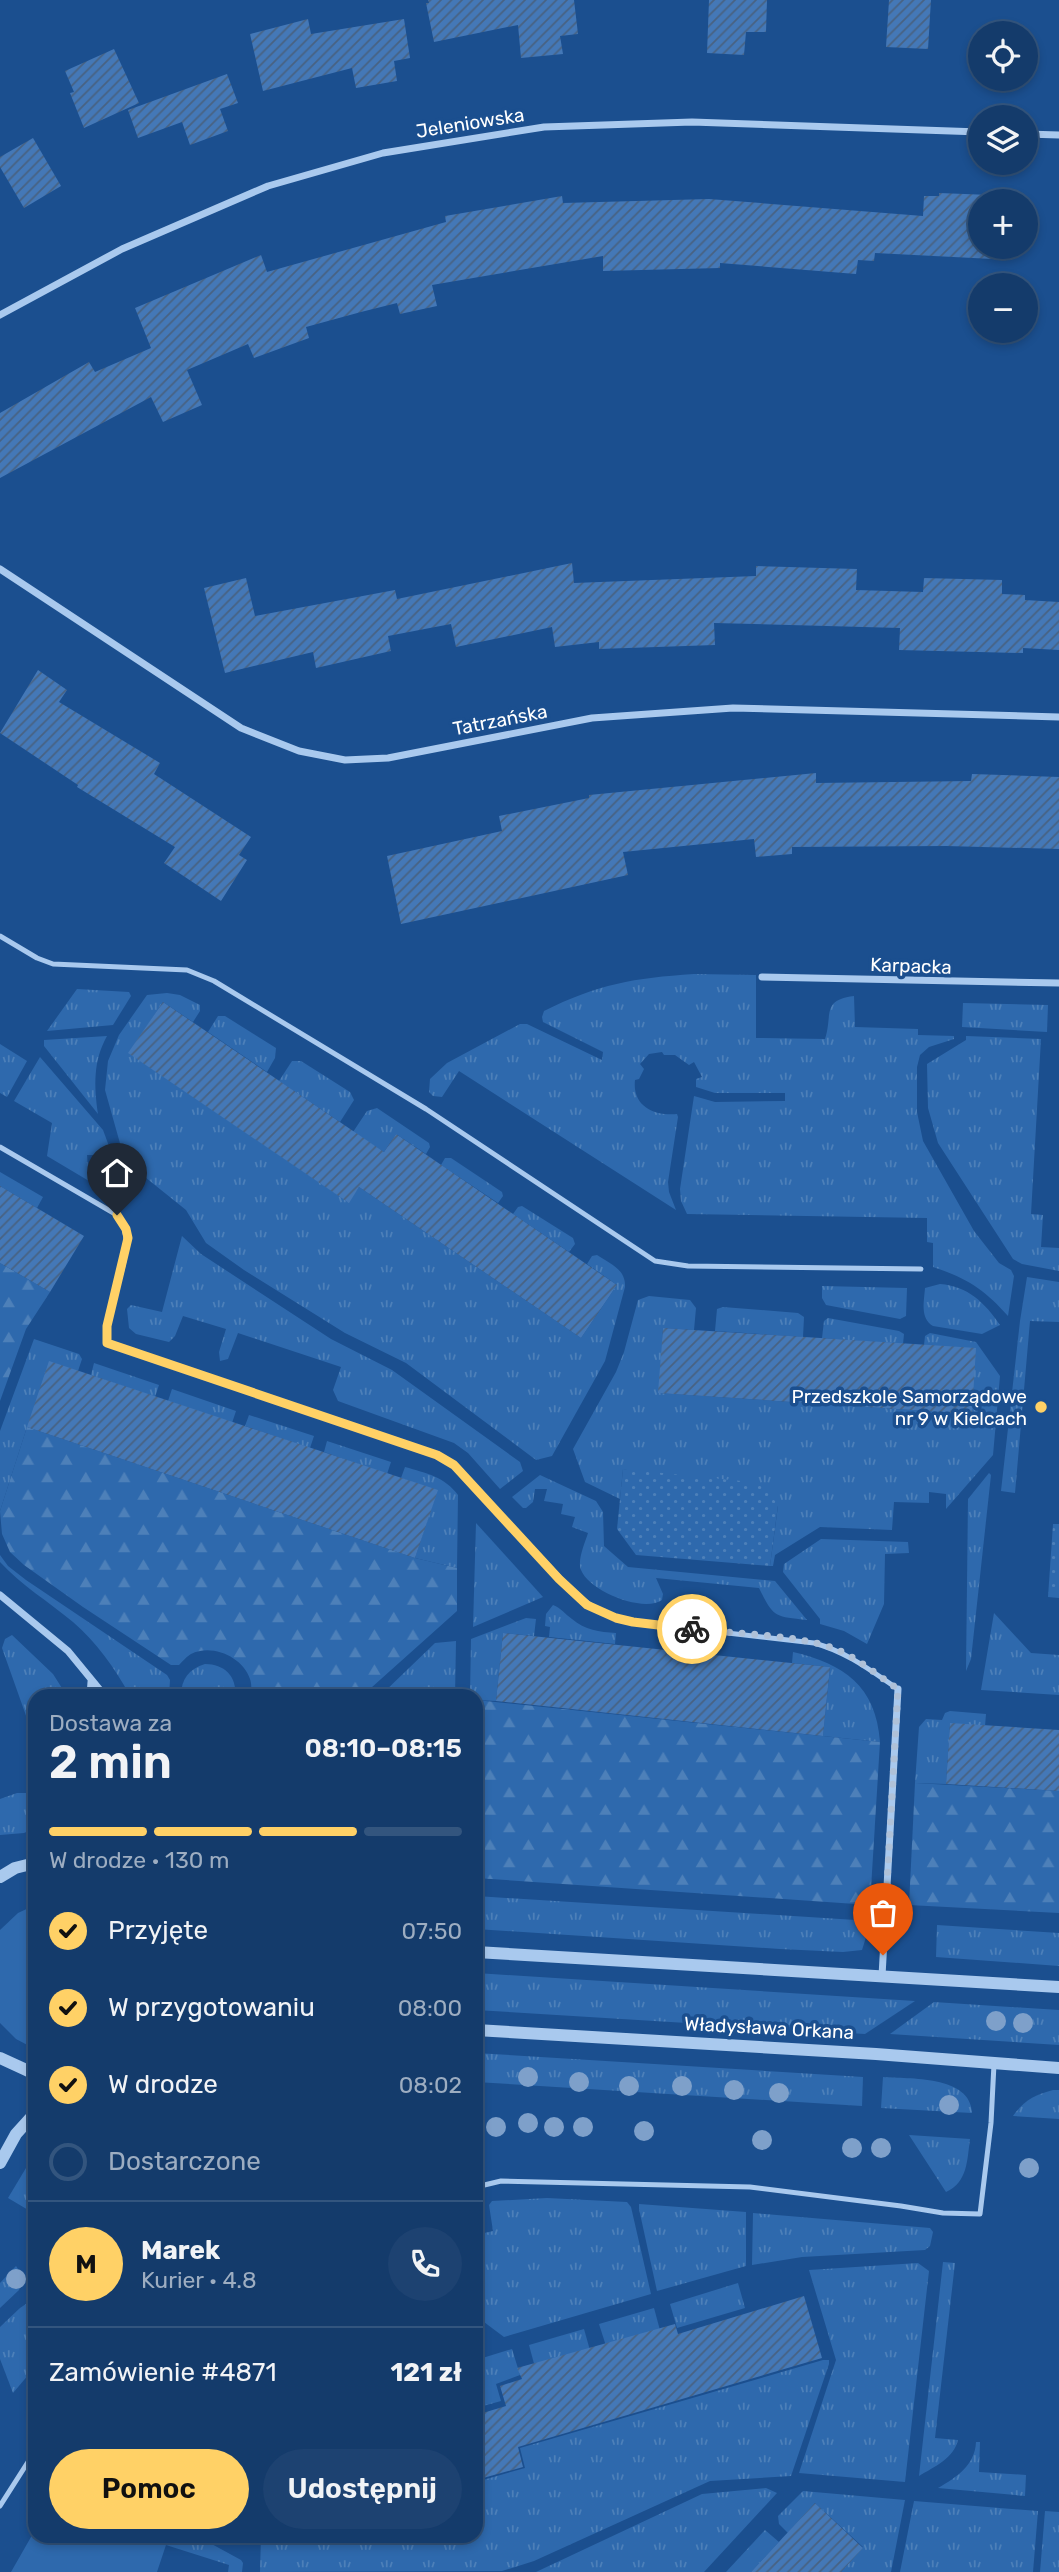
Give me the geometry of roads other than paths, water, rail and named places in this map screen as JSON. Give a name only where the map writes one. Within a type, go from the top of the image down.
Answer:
[{"type":"street","name":"Jeleniowska","points":[[0,315],[122,249],[268,186],[383,152],[544,127],[665,123],[968,132]]},
{"type":"street","points":[[1038,134],[1059,135]]},
{"type":"street","name":"Tatrzańska","points":[[0,569],[241,728],[299,751],[345,760],[388,758],[592,718],[733,708],[1059,717]]},
{"type":"street","name":"Karpacka","points":[[762,977],[1059,983]]},
{"type":"street","points":[[0,1595],[68,1651],[99,1689]]},
{"type":"street","points":[[91,1689],[92,1682]]},
{"type":"street","points":[[882,1976],[898,1689]]},
{"type":"street","points":[[0,1877],[15,1868],[28,1865]]},
{"type":"street","points":[[483,1952],[1059,1987]]},
{"type":"street","name":"Władysława Orkana","points":[[483,2030],[1059,2068]]},
{"type":"street","points":[[0,2058],[28,2071]]},
{"type":"street","points":[[0,2163],[16,2134],[28,2121]]},
{"type":"lane","points":[[0,936],[37,958],[53,964],[187,970],[214,981],[425,1109],[655,1261],[688,1266],[921,1269]]},
{"type":"lane","points":[[0,1147],[117,1215],[122,1221],[126,1229],[127,1247],[107,1326],[107,1343],[437,1455],[454,1465],[575,1594],[602,1613],[633,1622],[814,1643],[834,1648],[852,1657],[898,1689]]},
{"type":"lane","points":[[483,2185],[501,2181],[750,2188],[943,2213],[980,2214],[991,2123],[994,2064]]},
{"type":"lane","points":[[0,2506],[28,2462]]},
{"type":"place","name":"Przedszkole Samorządowe nr 9 w Kielcach","points":[[1041,1407]]}]
